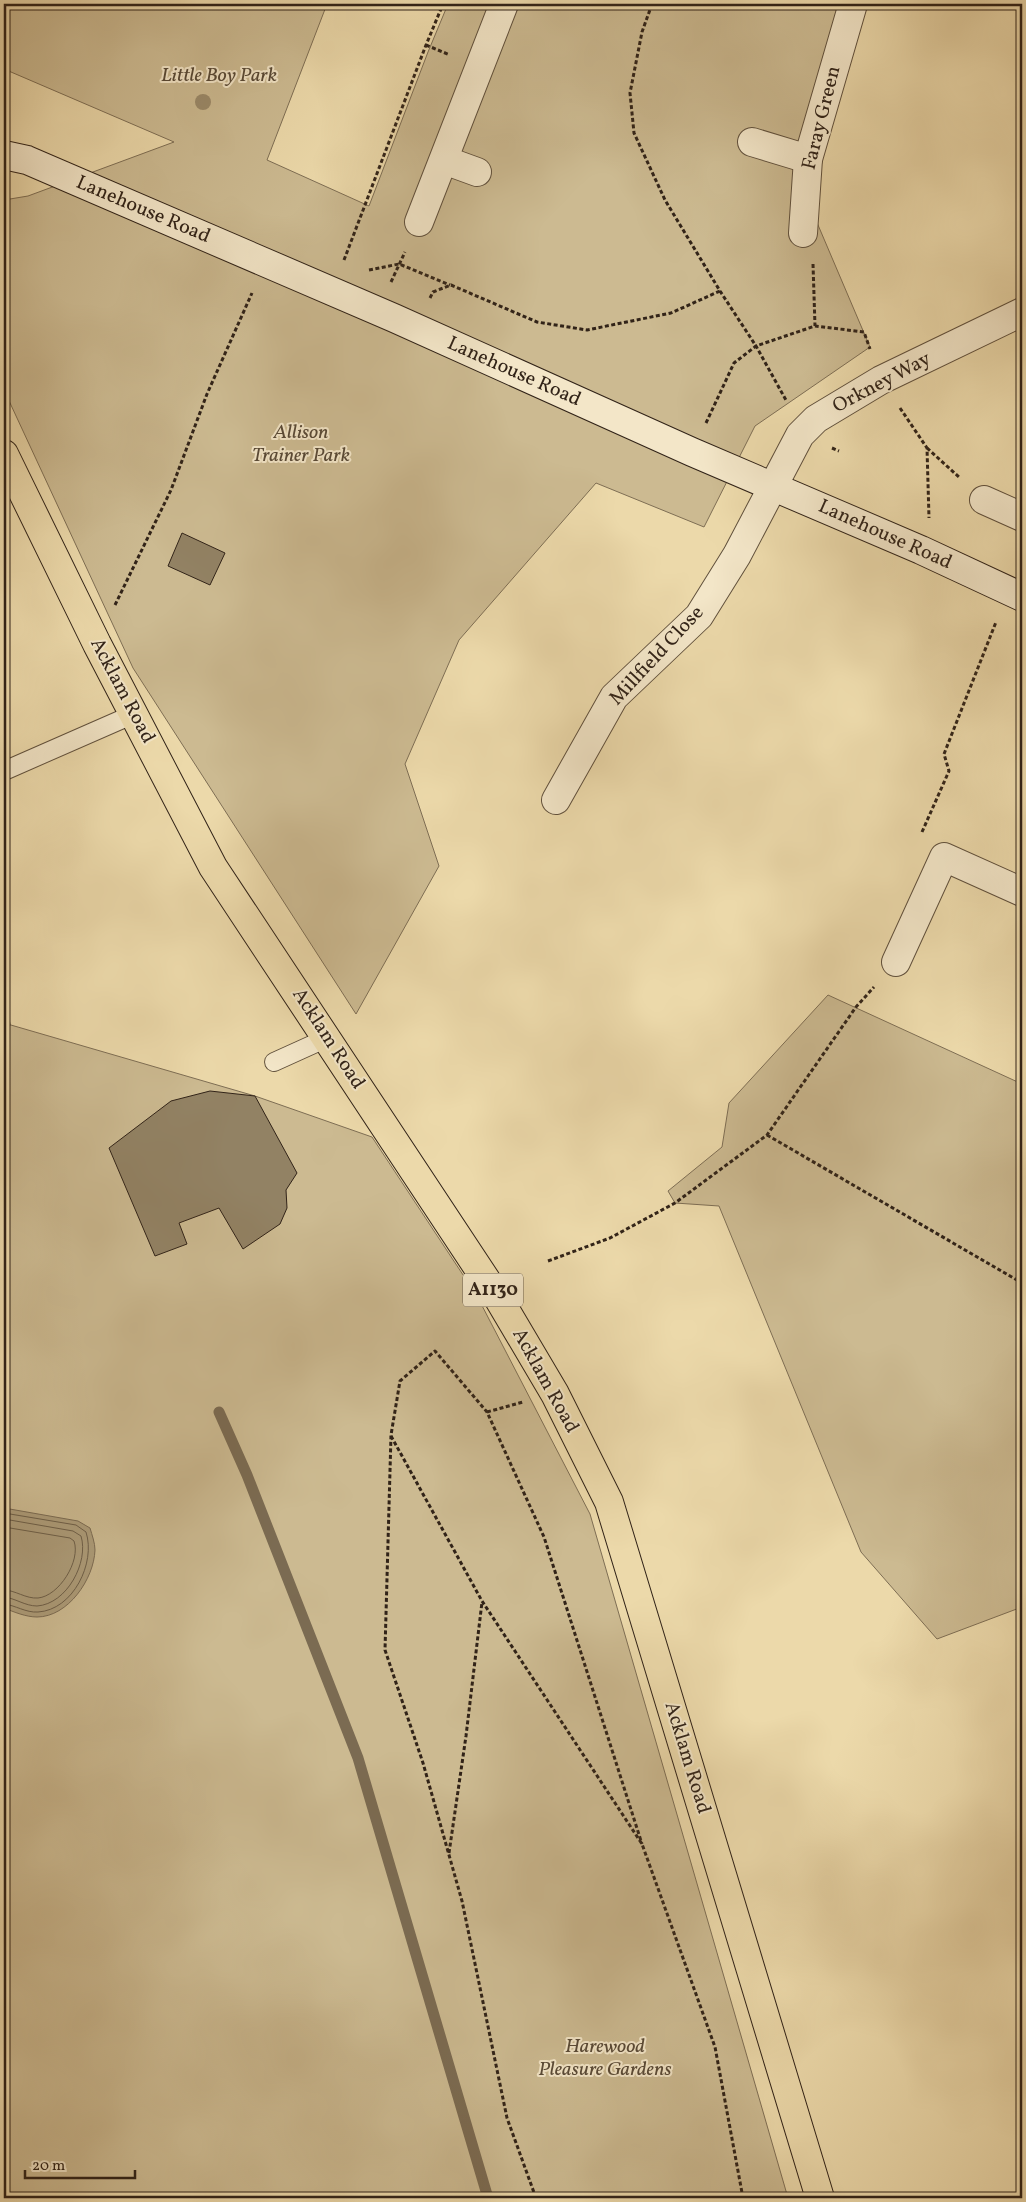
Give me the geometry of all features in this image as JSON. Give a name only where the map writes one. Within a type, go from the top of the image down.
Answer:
[{"type":"main road","name":"Acklam Road","points":[[4,454],[97,644],[212,866],[500,1301],[555,1394],[609,1502],[820,2198]]},
{"type":"street","points":[[419,222],[504,4]]},
{"type":"street","name":"Faray Green","points":[[803,233],[808,159],[853,4]]},
{"type":"street","points":[[752,142],[808,159]]},
{"type":"street","name":"Lanehouse Road","points":[[4,154],[27,160],[266,263],[336,284],[377,311],[1016,594]]},
{"type":"street","points":[[444,160],[477,172]]},
{"type":"street","name":"Orkney Way","points":[[774,487],[800,436],[816,418],[881,380],[1022,312]]},
{"type":"street","name":"Millfield Close","points":[[556,800],[614,697],[699,616],[737,555],[774,487]]},
{"type":"street","points":[[984,500],[1022,517]]},
{"type":"street","points":[[896,962],[944,856],[1022,892]]},
{"type":"lane","points":[[4,772],[134,714]]},
{"type":"lane","points":[[274,1062],[327,1038]]},
{"type":"path","points":[[336,284],[443,4]]},
{"type":"path","points":[[652,4],[642,32],[630,93],[634,133],[665,200],[756,346],[787,402],[772,423],[840,451]]},
{"type":"path","points":[[377,311],[419,222]]},
{"type":"path","points":[[803,233],[813,245],[815,326]]},
{"type":"path","points":[[97,644],[171,490],[207,394],[266,263]]},
{"type":"path","points":[[336,284],[399,264],[537,322],[586,330],[672,313],[720,291]]},
{"type":"path","points":[[416,328],[433,292],[451,286]]},
{"type":"path","points":[[927,448],[984,500]]},
{"type":"path","points":[[944,856],[922,833],[949,771],[944,754],[1016,594]]},
{"type":"path","points":[[548,1261],[610,1238],[675,1203],[767,1136],[856,1007],[896,962]]},
{"type":"path","points":[[767,1136],[1022,1283]]},
{"type":"path","points":[[536,2198],[507,2118],[462,1901],[423,1763],[385,1650],[391,1435],[400,1381],[435,1351],[487,1412],[544,1537],[642,1844],[715,2047],[743,2198]]},
{"type":"path","points":[[391,1435],[482,1601],[642,1844]]},
{"type":"path","points":[[449,1856],[482,1601]]},
{"type":"green space","name":"Allison Trainer Park","points":[[4,4],[327,4],[267,160],[369,206],[448,4],[847,4],[798,178],[870,347],[755,426],[704,527],[596,483],[459,640],[405,764],[439,866],[356,1014],[133,668],[4,390],[4,200],[28,196],[174,142],[4,69]]},
{"type":"green space","points":[[828,995],[1022,1084],[1022,1607],[937,1639],[861,1552],[719,1206],[675,1203],[668,1191],[722,1147],[729,1103]]},
{"type":"green space","name":"Harewood Pleasure Gardens","points":[[4,1023],[255,1096],[372,1137],[477,1296],[590,1514],[788,2198],[4,2198]]},
{"type":"water","points":[[4,1508],[78,1521],[90,1528],[95,1550],[90,1573],[77,1594],[59,1611],[37,1617],[4,1608]]},
{"type":"building","points":[[182,533],[225,553],[210,585],[168,566]]},
{"type":"building","points":[[210,1091],[255,1096],[297,1173],[286,1190],[287,1208],[280,1224],[243,1249],[219,1208],[179,1223],[187,1244],[155,1256],[109,1148],[171,1101]]},
{"type":"waterway","points":[[219,1412],[247,1475],[358,1758],[488,2198]]},
{"type":"park label","name":"Little Boy Park","points":[[219,76]]}]
